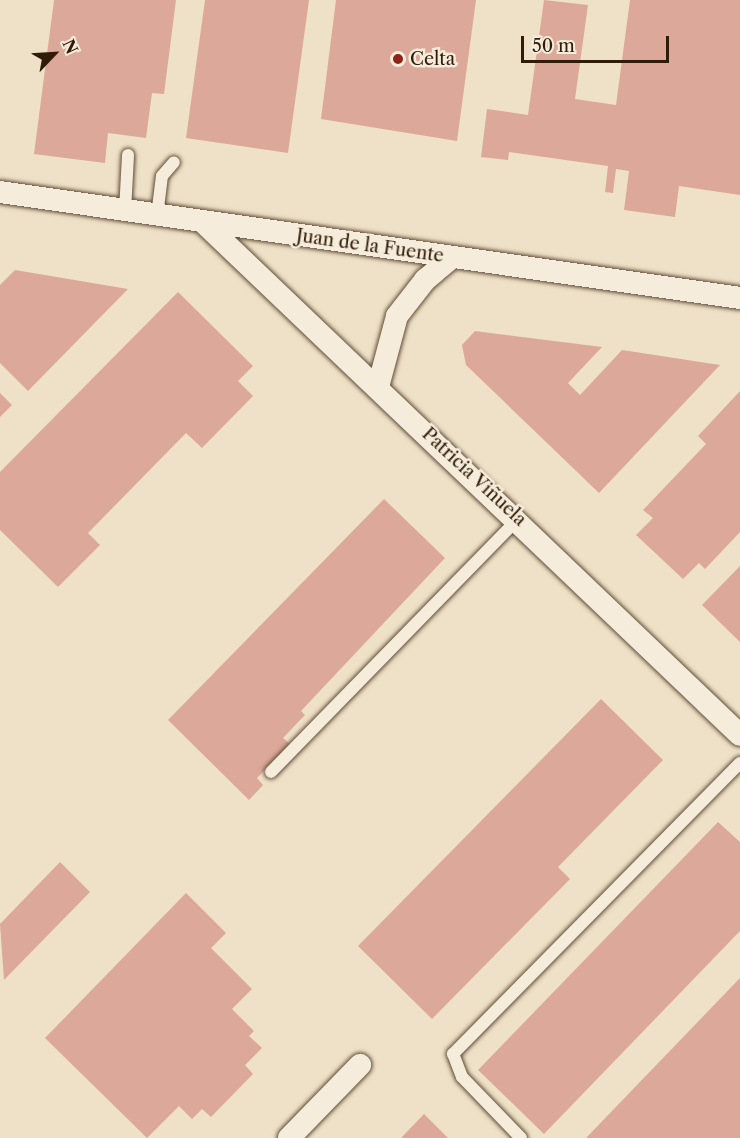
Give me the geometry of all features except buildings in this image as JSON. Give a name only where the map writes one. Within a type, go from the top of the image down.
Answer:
[{"type":"street","name":"Juan de la Fuente","points":[[0,192],[740,298]]},
{"type":"street","name":"Patricia Viñuela","points":[[204,223],[518,519],[740,735]]},
{"type":"street","points":[[378,387],[397,316],[425,280],[452,257]]},
{"type":"street","points":[[289,1138],[360,1065]]},
{"type":"lane","points":[[125,211],[128,155]]},
{"type":"lane","points":[[157,216],[162,176],[174,162]]},
{"type":"lane","points":[[271,772],[518,519]]},
{"type":"lane","points":[[521,1138],[462,1077],[453,1054],[740,763]]},
{"type":"place","name":"Celta","points":[[398,59]]}]
